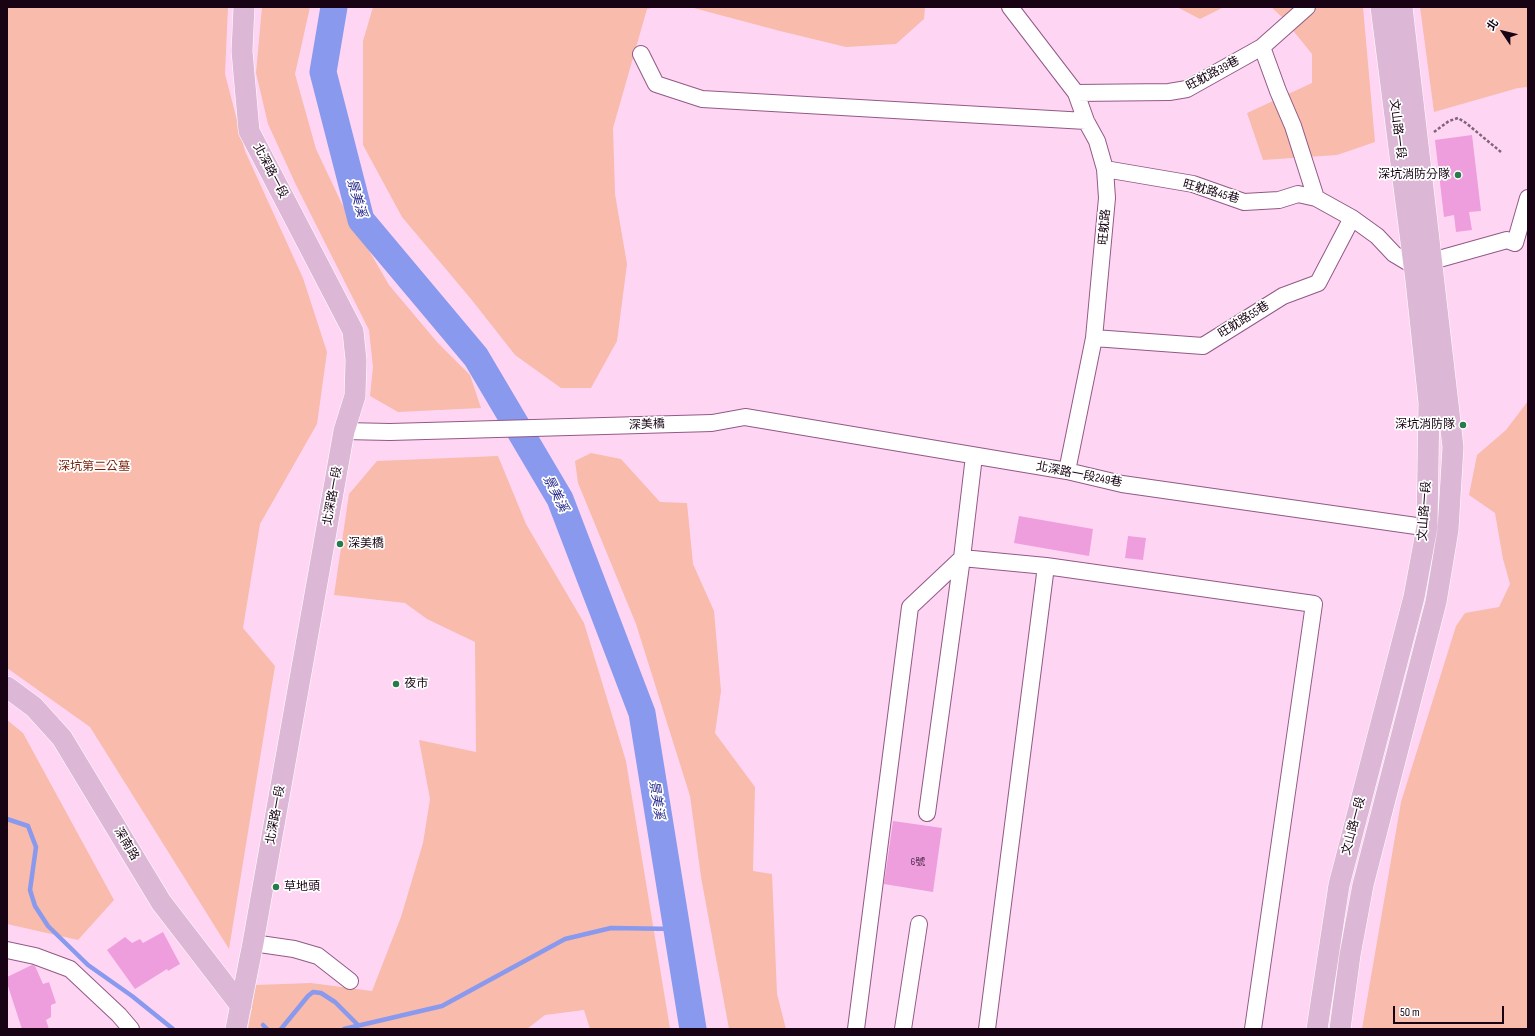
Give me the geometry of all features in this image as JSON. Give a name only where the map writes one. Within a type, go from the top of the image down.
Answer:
[{"type":"main road","name":"北深路一段","points":[[236,1029],[253,943],[344,431],[355,396],[356,360],[353,330],[249,131],[242,51],[244,7]]},
{"type":"main road","name":"文山路一段","points":[[1340,1029],[1350,955],[1363,885],[1436,602],[1448,530],[1453,447],[1381,7]]},
{"type":"main road","name":"文山路一段","points":[[1317,1029],[1339,885],[1414,597],[1427,528],[1429,403],[1419,142],[1402,7]]},
{"type":"main road","name":"深南路","points":[[7,687],[34,707],[62,738],[161,902],[241,1006]]},
{"type":"street","name":"旺躭路","points":[[1010,7],[1076,93],[1086,120],[1097,141],[1105,169],[1107,198],[1094,338],[1067,471]]},
{"type":"street","name":"旺躭路39巷","points":[[1076,93],[1169,92],[1187,89],[1262,46],[1307,7]]},
{"type":"street","points":[[1262,46],[1278,91],[1293,126],[1316,198]]},
{"type":"street","points":[[641,54],[656,84],[702,99],[1086,120]]},
{"type":"street","name":"旺躭路45巷","points":[[1105,169],[1193,184],[1244,202],[1279,200],[1298,194],[1316,198],[1352,218],[1377,236],[1394,254],[1423,264]]},
{"type":"street","points":[[1423,264],[1507,240],[1515,243],[1528,198]]},
{"type":"street","name":"旺躭路55巷","points":[[1094,338],[1203,346],[1283,296],[1318,283],[1352,218]]},
{"type":"street","name":"北深路一段249巷","points":[[712,423],[745,417],[1067,471],[1122,484],[1448,530]]},
{"type":"street","name":"深美橋","points":[[344,431],[390,432],[712,423]]},
{"type":"street","points":[[927,813],[962,558],[974,456]]},
{"type":"street","points":[[856,1029],[910,607],[962,558],[1046,566],[1314,604],[1254,1029]]},
{"type":"street","points":[[987,1029],[1046,566]]},
{"type":"street","points":[[903,1029],[919,924]]},
{"type":"street","points":[[253,943],[294,949],[318,956],[350,981]]},
{"type":"street","points":[[7,950],[35,956],[70,969],[119,1015],[131,1029]]},
{"type":"path","points":[[1419,142],[1449,121],[1458,118],[1501,152]]},
{"type":"green space","name":"深坑第二公墓","points":[[7,7],[228,7],[225,74],[245,151],[303,278],[327,352],[317,424],[260,524],[243,628],[275,666],[229,949],[90,727],[7,668]]},
{"type":"green space","points":[[262,7],[310,7],[295,74],[316,149],[341,202],[389,285],[437,342],[470,375],[481,408],[398,412],[370,396],[373,367],[369,330],[296,185],[268,124],[256,73]]},
{"type":"green space","points":[[373,7],[656,7],[647,9],[613,128],[615,194],[627,264],[617,341],[591,388],[561,388],[515,355],[471,299],[402,217],[363,145],[363,41]]},
{"type":"green space","points":[[690,7],[925,7],[924,19],[896,44],[846,47]]},
{"type":"green space","points":[[1177,7],[1224,7],[1200,19]]},
{"type":"green space","points":[[1271,7],[1363,7],[1375,142],[1337,155],[1263,160],[1247,113],[1312,83],[1312,54],[1282,17]]},
{"type":"green space","points":[[1420,7],[1528,7],[1528,87],[1518,88],[1434,112]]},
{"type":"green space","points":[[1528,401],[1528,1029],[1362,1029],[1401,802],[1456,626],[1465,613],[1499,607],[1510,584],[1503,559],[1495,513],[1469,495],[1477,455],[1506,430]]},
{"type":"green space","points":[[591,453],[621,459],[660,502],[687,503],[693,564],[714,611],[721,691],[715,733],[755,787],[753,871],[772,874],[777,994],[786,1029],[729,1029],[701,877],[690,796],[636,624],[578,483],[575,461]]},
{"type":"green space","points":[[498,456],[526,524],[584,623],[626,761],[670,1029],[590,1029],[584,1010],[545,1015],[527,1029],[248,1029],[256,985],[311,983],[372,991],[401,917],[423,843],[430,799],[419,740],[476,752],[475,642],[427,619],[405,603],[334,595],[349,494],[377,461]]},
{"type":"green space","points":[[7,720],[23,733],[114,900],[78,940],[7,924]]},
{"type":"building","name":"深坑消防分隊","points":[[1472,135],[1481,211],[1469,212],[1472,230],[1456,232],[1454,215],[1444,217],[1435,140]]},
{"type":"building","points":[[1019,516],[1093,529],[1089,556],[1014,543]]},
{"type":"building","points":[[1128,536],[1146,538],[1143,560],[1125,558]]},
{"type":"building","points":[[893,821],[942,828],[933,892],[884,884]]},
{"type":"building","points":[[163,932],[180,964],[168,971],[167,969],[135,989],[107,950],[125,937],[132,943],[140,939],[143,943]]},
{"type":"building","points":[[32,965],[35,966],[43,984],[49,982],[56,1003],[51,1005],[51,1017],[46,1020],[49,1029],[22,1029],[7,983],[7,977]]},
{"type":"waterway","name":"景美溪","points":[[334,7],[323,72],[361,220],[476,357],[560,499],[642,713],[693,1029]]},
{"type":"waterway","points":[[7,819],[28,826],[36,847],[30,890],[35,906],[48,926],[88,965],[132,996],[173,1029]]},
{"type":"waterway","points":[[344,1029],[442,1006],[565,939],[611,928],[677,929]]},
{"type":"waterway","points":[[281,1029],[313,992],[321,993],[335,1002],[358,1025]]},
{"type":"waterway","points":[[263,1025],[267,1029]]},
{"type":"place","name":"深坑消防分隊","points":[[1458,175]]},
{"type":"place","name":"深坑消防隊","points":[[1463,425]]},
{"type":"place","name":"深美橋","points":[[340,544]]},
{"type":"place","name":"夜市","points":[[396,684]]},
{"type":"place","name":"草地頭","points":[[276,887]]}]
